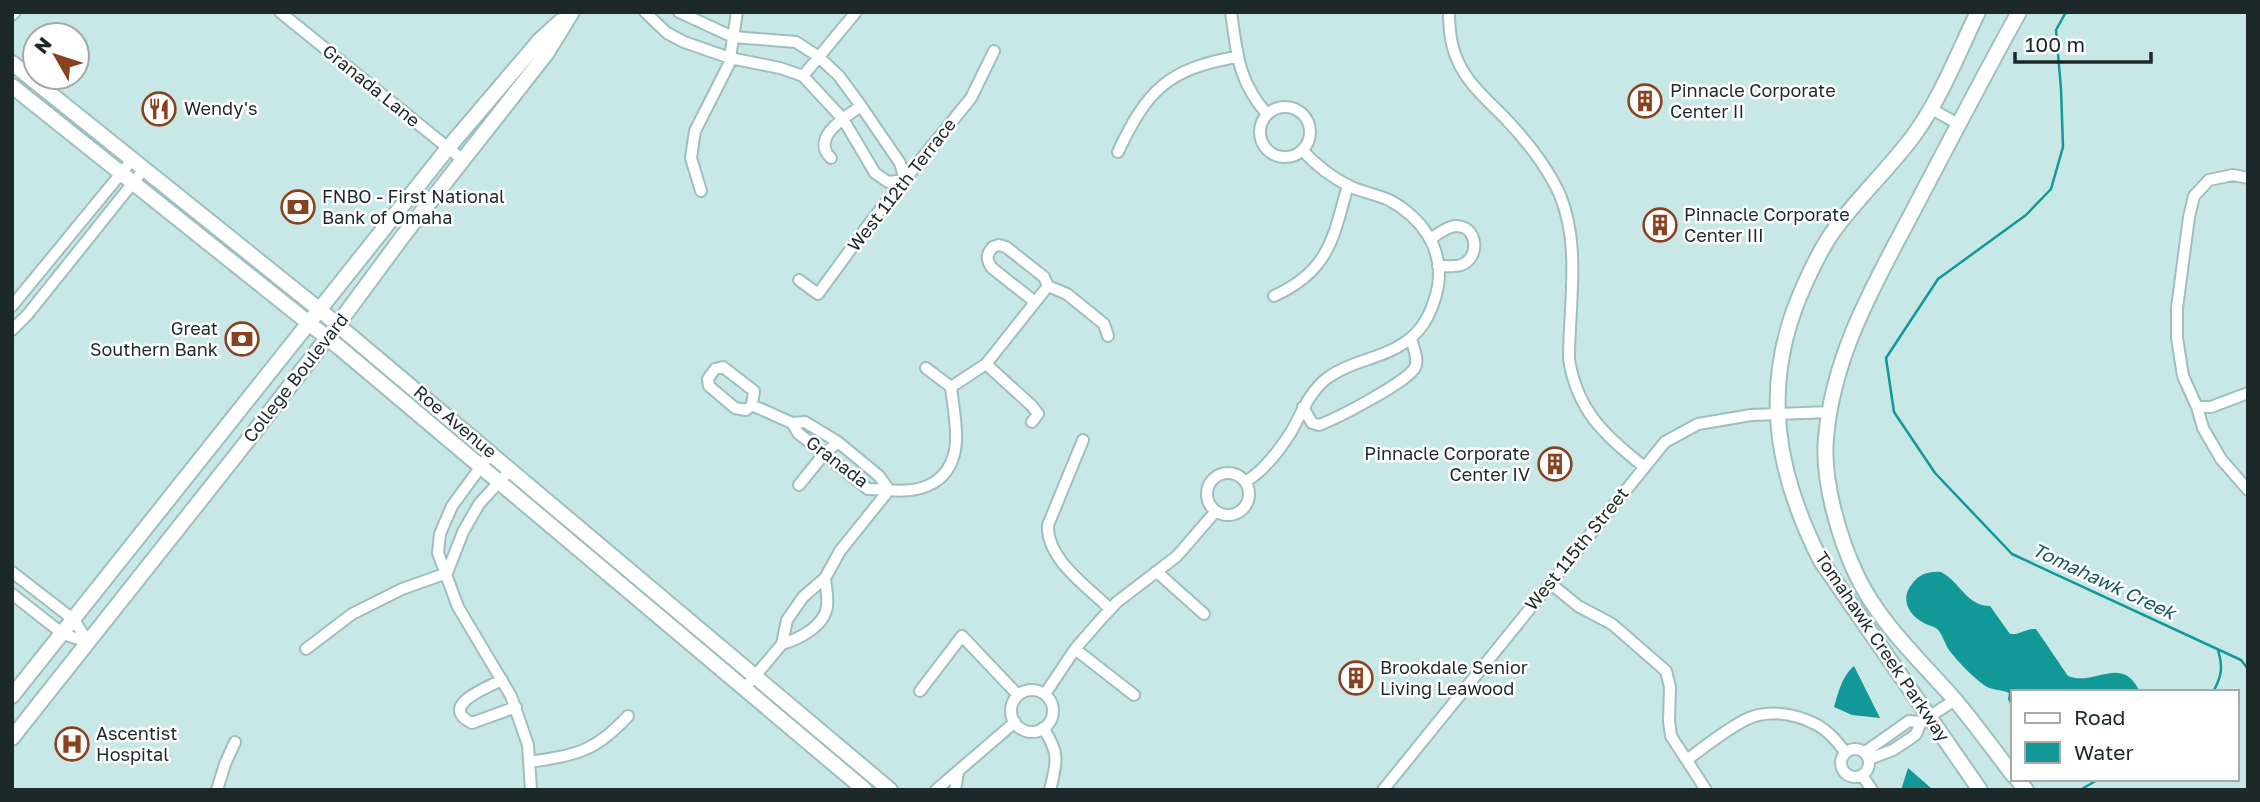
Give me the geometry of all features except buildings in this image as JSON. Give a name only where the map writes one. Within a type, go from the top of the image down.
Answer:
[{"type":"main road","name":"College Boulevard","points":[[12,696],[448,148],[540,40],[570,12]]},
{"type":"main road","name":"College Boulevard","points":[[12,737],[328,337],[403,236],[547,54],[570,12]]},
{"type":"main road","name":"Tomahawk Creek Parkway","points":[[1978,12],[1949,75],[1914,134],[1837,228],[1810,272],[1792,314],[1781,362],[1777,413],[1781,453],[1803,525],[1821,561],[1924,720],[1980,790]]},
{"type":"main road","name":"Tomahawk Creek Parkway","points":[[2011,772],[1955,700],[1882,618],[1857,576],[1840,530],[1826,470],[1825,440],[1843,355],[1865,302],[2019,12]]},
{"type":"main road","name":"Roe Avenue","points":[[12,63],[338,324],[890,790]]},
{"type":"main road","name":"Roe Avenue","points":[[12,86],[328,337],[865,790]]},
{"type":"main road","points":[[191,230],[202,230],[209,235],[223,232]]},
{"type":"main road","points":[[212,247],[225,244],[234,252],[247,251]]},
{"type":"street","name":"Granada Lane","points":[[280,12],[463,160]]},
{"type":"street","points":[[645,12],[667,33],[684,42],[730,58],[780,68],[803,76],[843,119],[875,173],[888,182],[905,180],[900,163],[861,106],[839,76],[819,57],[796,42],[733,37],[679,12]]},
{"type":"street","points":[[701,191],[691,158],[695,131],[729,64],[737,12]]},
{"type":"street","points":[[803,76],[856,12]]},
{"type":"street","points":[[1231,12],[1236,57],[1245,83],[1268,114]]},
{"type":"street","points":[[1449,12],[1457,59],[1480,94],[1534,152],[1560,196],[1571,232],[1571,372],[1590,417],[1615,444],[1643,466]]},
{"type":"street","name":"West 112th Terrace","points":[[799,280],[818,294],[872,220],[971,98],[994,51]]},
{"type":"street","points":[[1118,152],[1141,107],[1165,83],[1177,74],[1201,64],[1236,57]]},
{"type":"street","points":[[831,158],[824,152],[824,142],[843,119],[861,106]]},
{"type":"street","points":[[1285,106],[1301,112],[1307,119],[1310,135],[1302,150],[1288,157],[1266,149],[1260,134],[1268,114],[1285,106]]},
{"type":"street","points":[[1930,108],[1958,124]]},
{"type":"street","points":[[1245,482],[1256,475],[1276,453],[1291,432],[1311,394],[1332,375],[1351,365],[1384,354],[1411,338],[1425,323],[1438,285],[1435,251],[1419,221],[1386,199],[1348,186],[1319,166],[1302,150]]},
{"type":"street","points":[[12,306],[132,160]]},
{"type":"street","points":[[12,330],[144,169]]},
{"type":"street","points":[[2248,178],[2233,175],[2210,180],[2194,196],[2177,308],[2177,338],[2183,376],[2203,428],[2221,459],[2248,490]]},
{"type":"street","points":[[1274,296],[1301,282],[1316,268],[1332,240],[1348,186]]},
{"type":"street","points":[[1430,239],[1455,226],[1466,229],[1475,242],[1468,260],[1461,265],[1438,267]]},
{"type":"street","points":[[1035,302],[987,262],[989,251],[993,247],[1006,247],[1044,277],[1048,286],[1067,294],[1104,324],[1108,336]]},
{"type":"street","points":[[49,261],[62,272]]},
{"type":"street","points":[[926,368],[951,387],[986,364],[1048,286]]},
{"type":"street","points":[[1303,407],[1312,423],[1319,425],[1378,394],[1414,369],[1417,361],[1411,338]]},
{"type":"street","points":[[986,364],[1032,406],[1038,414],[1032,422]]},
{"type":"street","points":[[723,367],[754,391],[752,405],[746,410],[735,408],[709,386],[708,379],[715,369],[723,367]]},
{"type":"street","name":"Granada","points":[[792,423],[798,433],[868,489],[907,492],[922,489],[941,477],[949,465],[956,442],[951,387]]},
{"type":"street","points":[[2196,407],[2211,407],[2248,393]]},
{"type":"street","points":[[744,689],[782,643],[787,620],[803,597],[825,578],[840,551],[889,490],[879,476],[838,442],[805,422],[792,423],[752,405]]},
{"type":"street","name":"West 115th Street","points":[[1383,790],[1665,442],[1698,424],[1751,415],[1829,412]]},
{"type":"street","points":[[1083,440],[1048,525],[1047,534],[1059,560],[1110,609]]},
{"type":"street","points":[[799,485],[824,454],[838,442]]},
{"type":"street","points":[[491,453],[452,506],[440,534],[438,553],[458,607],[516,707],[523,726],[531,790]]},
{"type":"street","points":[[306,649],[352,614],[402,589],[447,573],[463,532],[479,504],[511,469]]},
{"type":"street","points":[[1230,473],[1245,482],[1248,498],[1241,509],[1229,514],[1211,507],[1207,494],[1217,476],[1230,473]]},
{"type":"street","points":[[1045,694],[1075,649],[1110,609],[1187,545],[1216,511]]},
{"type":"street","points":[[12,572],[74,620],[88,642]]},
{"type":"street","points":[[1157,572],[1204,614]]},
{"type":"street","points":[[782,643],[796,640],[810,632],[826,613],[828,603],[825,578]]},
{"type":"street","points":[[1549,583],[1578,606],[1612,624],[1666,671],[1671,687],[1671,736],[1706,790]]},
{"type":"street","points":[[12,594],[63,634],[88,642]]},
{"type":"street","points":[[920,691],[962,635],[1018,695]]},
{"type":"street","points":[[1075,649],[1133,695]]},
{"type":"street","points":[[502,680],[468,697],[461,706],[460,714],[472,723],[516,707]]},
{"type":"street","points":[[1031,690],[1045,694],[1051,702],[1053,712],[1049,722],[1042,729],[1025,730],[1015,722],[1012,709],[1018,695],[1031,690]]},
{"type":"street","points":[[1867,756],[1893,750],[1916,734],[1924,720],[1955,700]]},
{"type":"street","points":[[1687,760],[1747,718],[1768,713],[1791,715],[1815,723],[1845,751]]},
{"type":"street","points":[[529,762],[582,752],[605,738],[628,716]]},
{"type":"street","points":[[1867,756],[1909,721],[1924,720]]},
{"type":"street","points":[[936,790],[1015,722]]},
{"type":"street","points":[[1042,729],[1054,746],[1056,755],[1050,790]]},
{"type":"street","points":[[217,790],[235,743]]},
{"type":"street","points":[[1857,748],[1867,756],[1868,768],[1862,775],[1853,777],[1842,769],[1840,760],[1845,751],[1857,748]]},
{"type":"street","points":[[955,790],[958,772]]},
{"type":"street","points":[[1862,775],[1872,790]]},
{"type":"water","points":[[1932,572],[1941,572],[1948,576],[1969,598],[1990,606],[2010,634],[2036,629],[2068,676],[2088,678],[2116,673],[2125,675],[2139,690],[2011,690],[2011,706],[2009,693],[1990,688],[1979,681],[1953,655],[1937,629],[1918,620],[1910,611],[1906,600],[1908,589],[1918,578]]},
{"type":"water","points":[[1854,666],[1880,718],[1852,715],[1834,707],[1843,680]]},
{"type":"water","points":[[1908,768],[1931,788],[1932,790],[1901,790]]},
{"type":"waterway","name":"Tomahawk Creek","points":[[2066,12],[2056,30],[2063,147],[2051,189],[2026,215],[1938,279],[1886,358],[1894,412],[1935,473],[2012,554],[2241,660],[2248,669]]},
{"type":"waterway","points":[[2214,690],[2221,671],[2218,650]]},
{"type":"waterway","points":[[2080,790],[2096,781]]},
{"type":"place","name":"Pinnacle Corporate Center II","points":[[1645,101]]},
{"type":"place","name":"Wendy's","points":[[159,109]]},
{"type":"place","name":"FNBO - First National Bank of Omaha","points":[[298,207]]},
{"type":"place","name":"Pinnacle Corporate Center III","points":[[1660,225]]},
{"type":"place","name":"Great Southern Bank","points":[[242,339]]},
{"type":"place","name":"Pinnacle Corporate Center IV","points":[[1555,464]]},
{"type":"place","name":"Brookdale Senior Living Leawood","points":[[1356,678]]},
{"type":"place","name":"Ascentist Hospital","points":[[72,744]]}]
